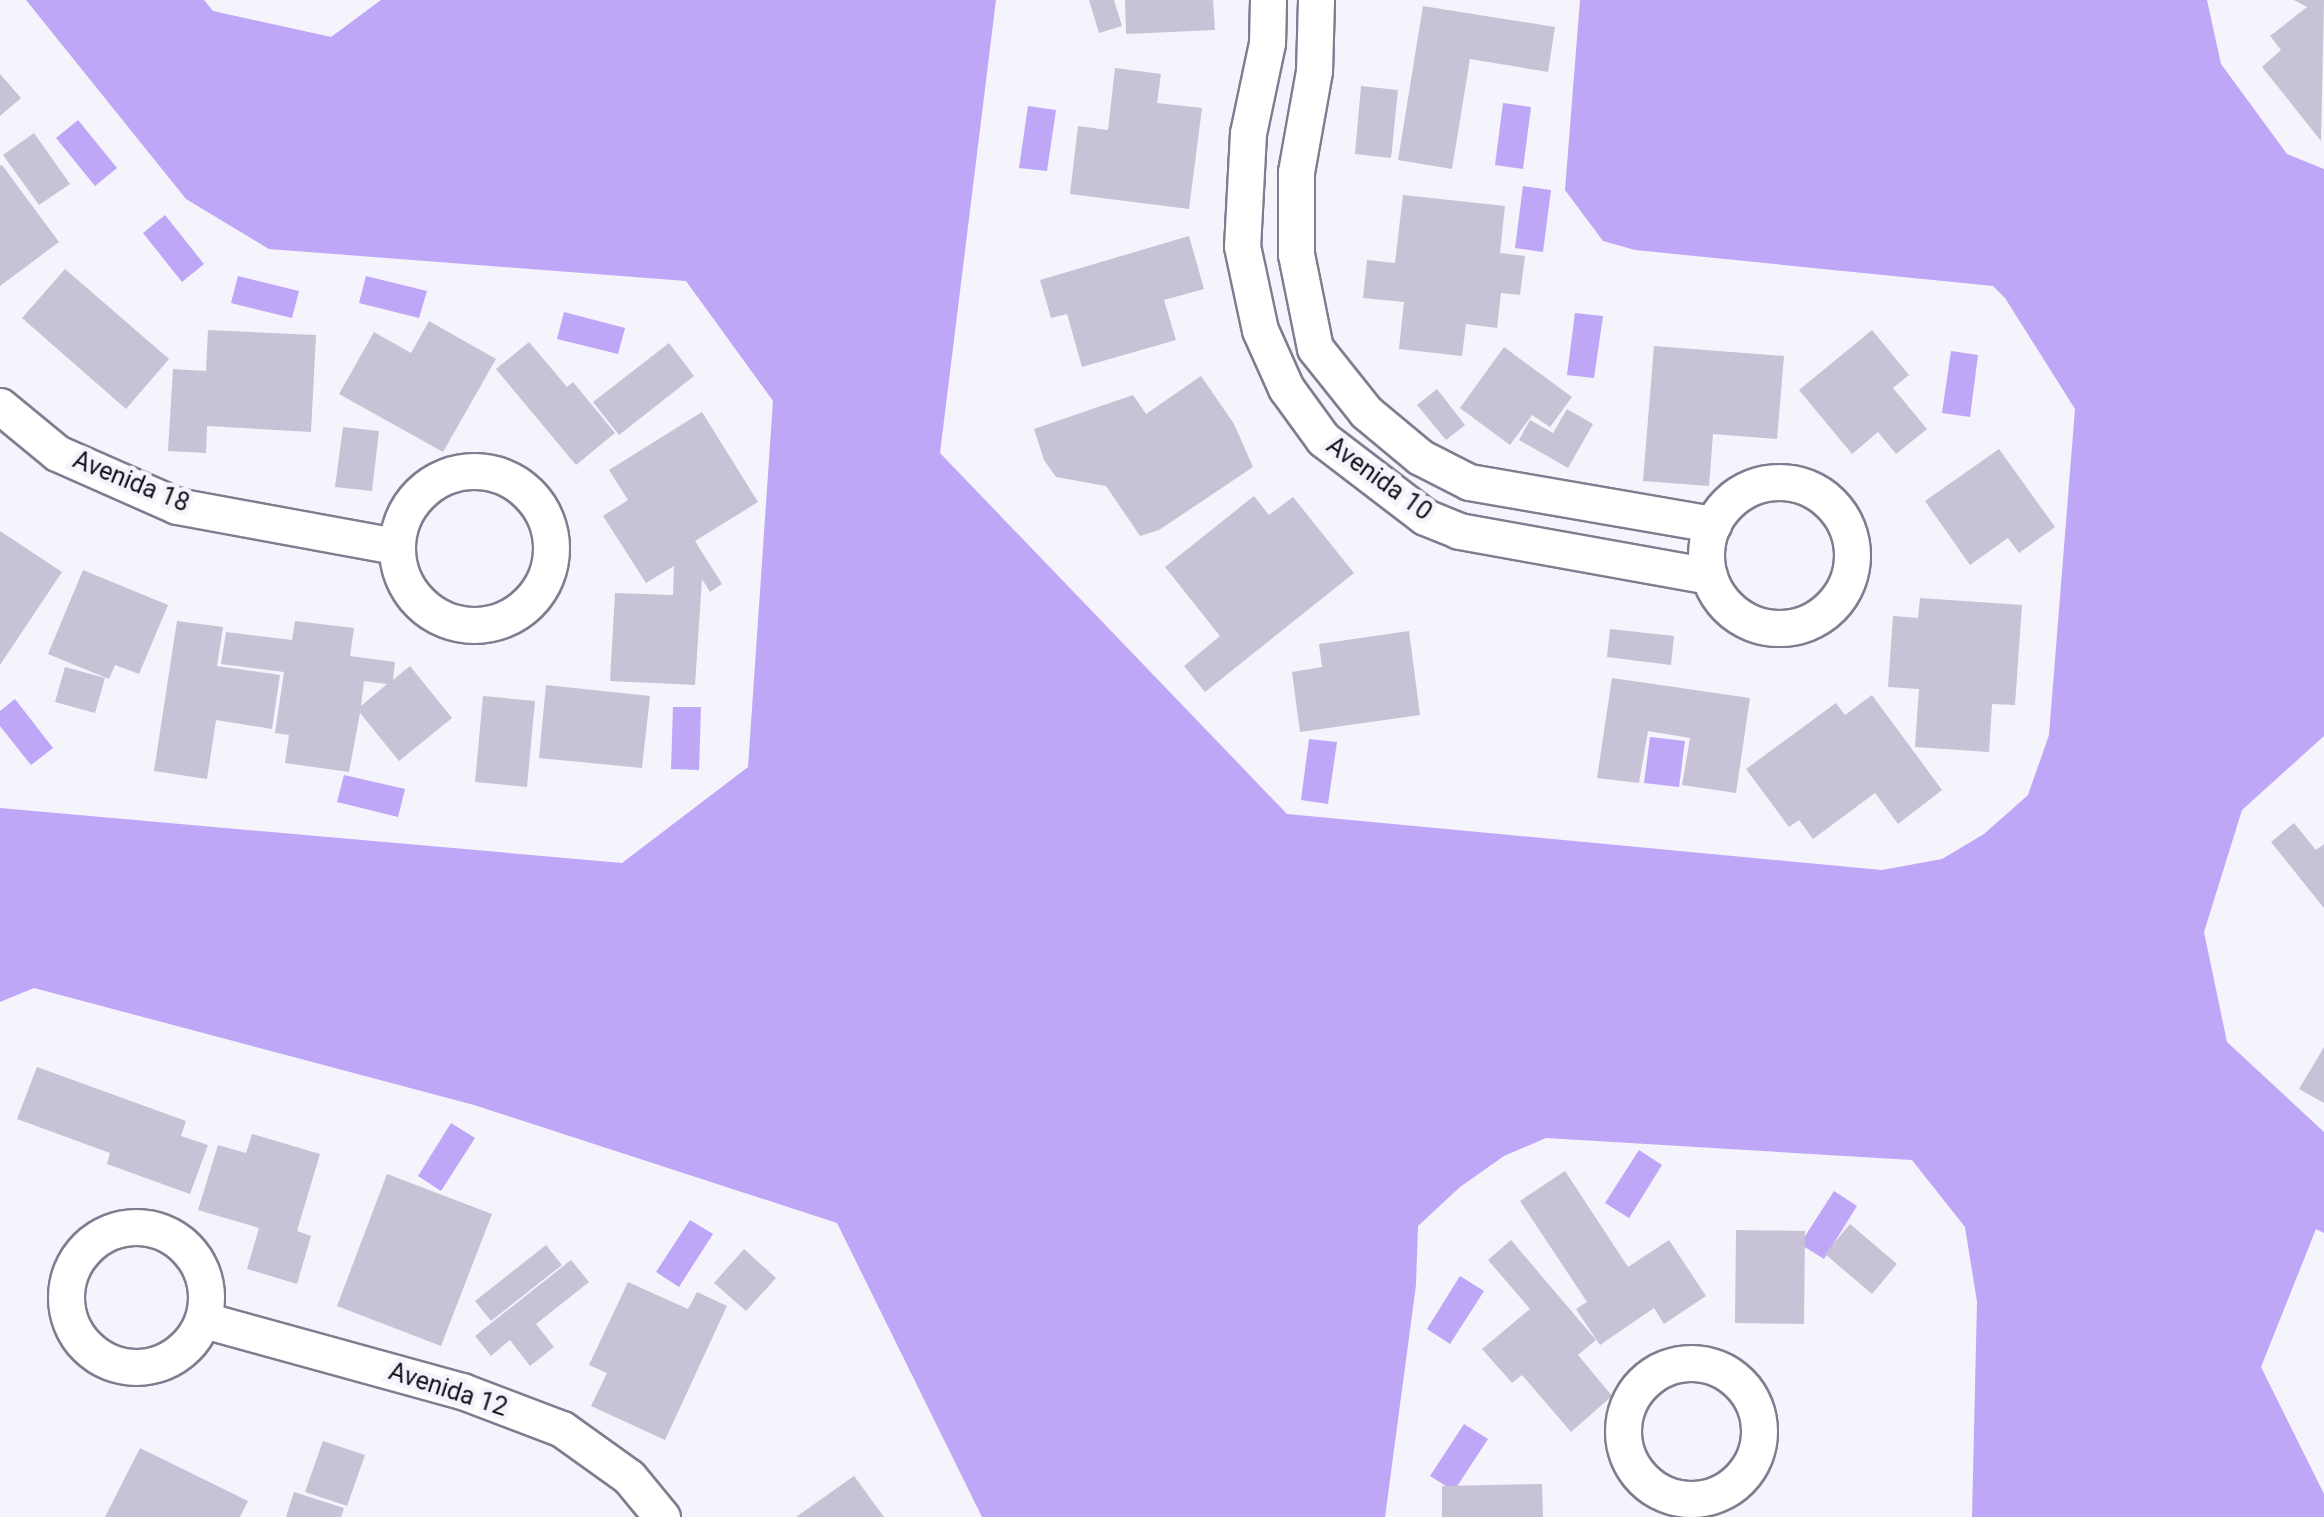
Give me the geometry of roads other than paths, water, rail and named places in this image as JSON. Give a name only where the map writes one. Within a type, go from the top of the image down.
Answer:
[{"type":"street","name":"Avenida 10","points":[[1268,0],[1267,43],[1248,133],[1242,246],[1260,330],[1286,388],[1323,440],[1426,517],[1460,531],[1709,576]]},
{"type":"street","name":"Avenida 10","points":[[1316,0],[1314,71],[1296,172],[1296,254],[1314,348],[1366,412],[1420,456],[1469,482],[1713,524]]},
{"type":"street","name":"Avenida 18","points":[[0,406],[57,453],[177,506],[395,546]]},
{"type":"street","points":[[476,470],[506,477],[531,495],[548,521],[552,551],[545,581],[527,606],[501,622],[471,627],[441,620],[416,602],[400,576],[395,546],[402,516],[420,491],[446,475],[476,470]]},
{"type":"street","points":[[1773,482],[1798,485],[1821,495],[1840,513],[1850,536],[1852,561],[1846,586],[1832,606],[1810,621],[1787,628],[1761,626],[1738,616],[1720,599],[1709,576],[1706,558],[1713,524],[1728,503],[1749,489],[1773,482]]},
{"type":"street","points":[[149,1227],[185,1245],[206,1280],[204,1320],[180,1353],[143,1369],[103,1362],[74,1334],[64,1295],[77,1256],[108,1231],[149,1227]]},
{"type":"street","name":"Avenida 12","points":[[204,1320],[462,1391],[562,1429],[629,1476],[662,1517]]}]
